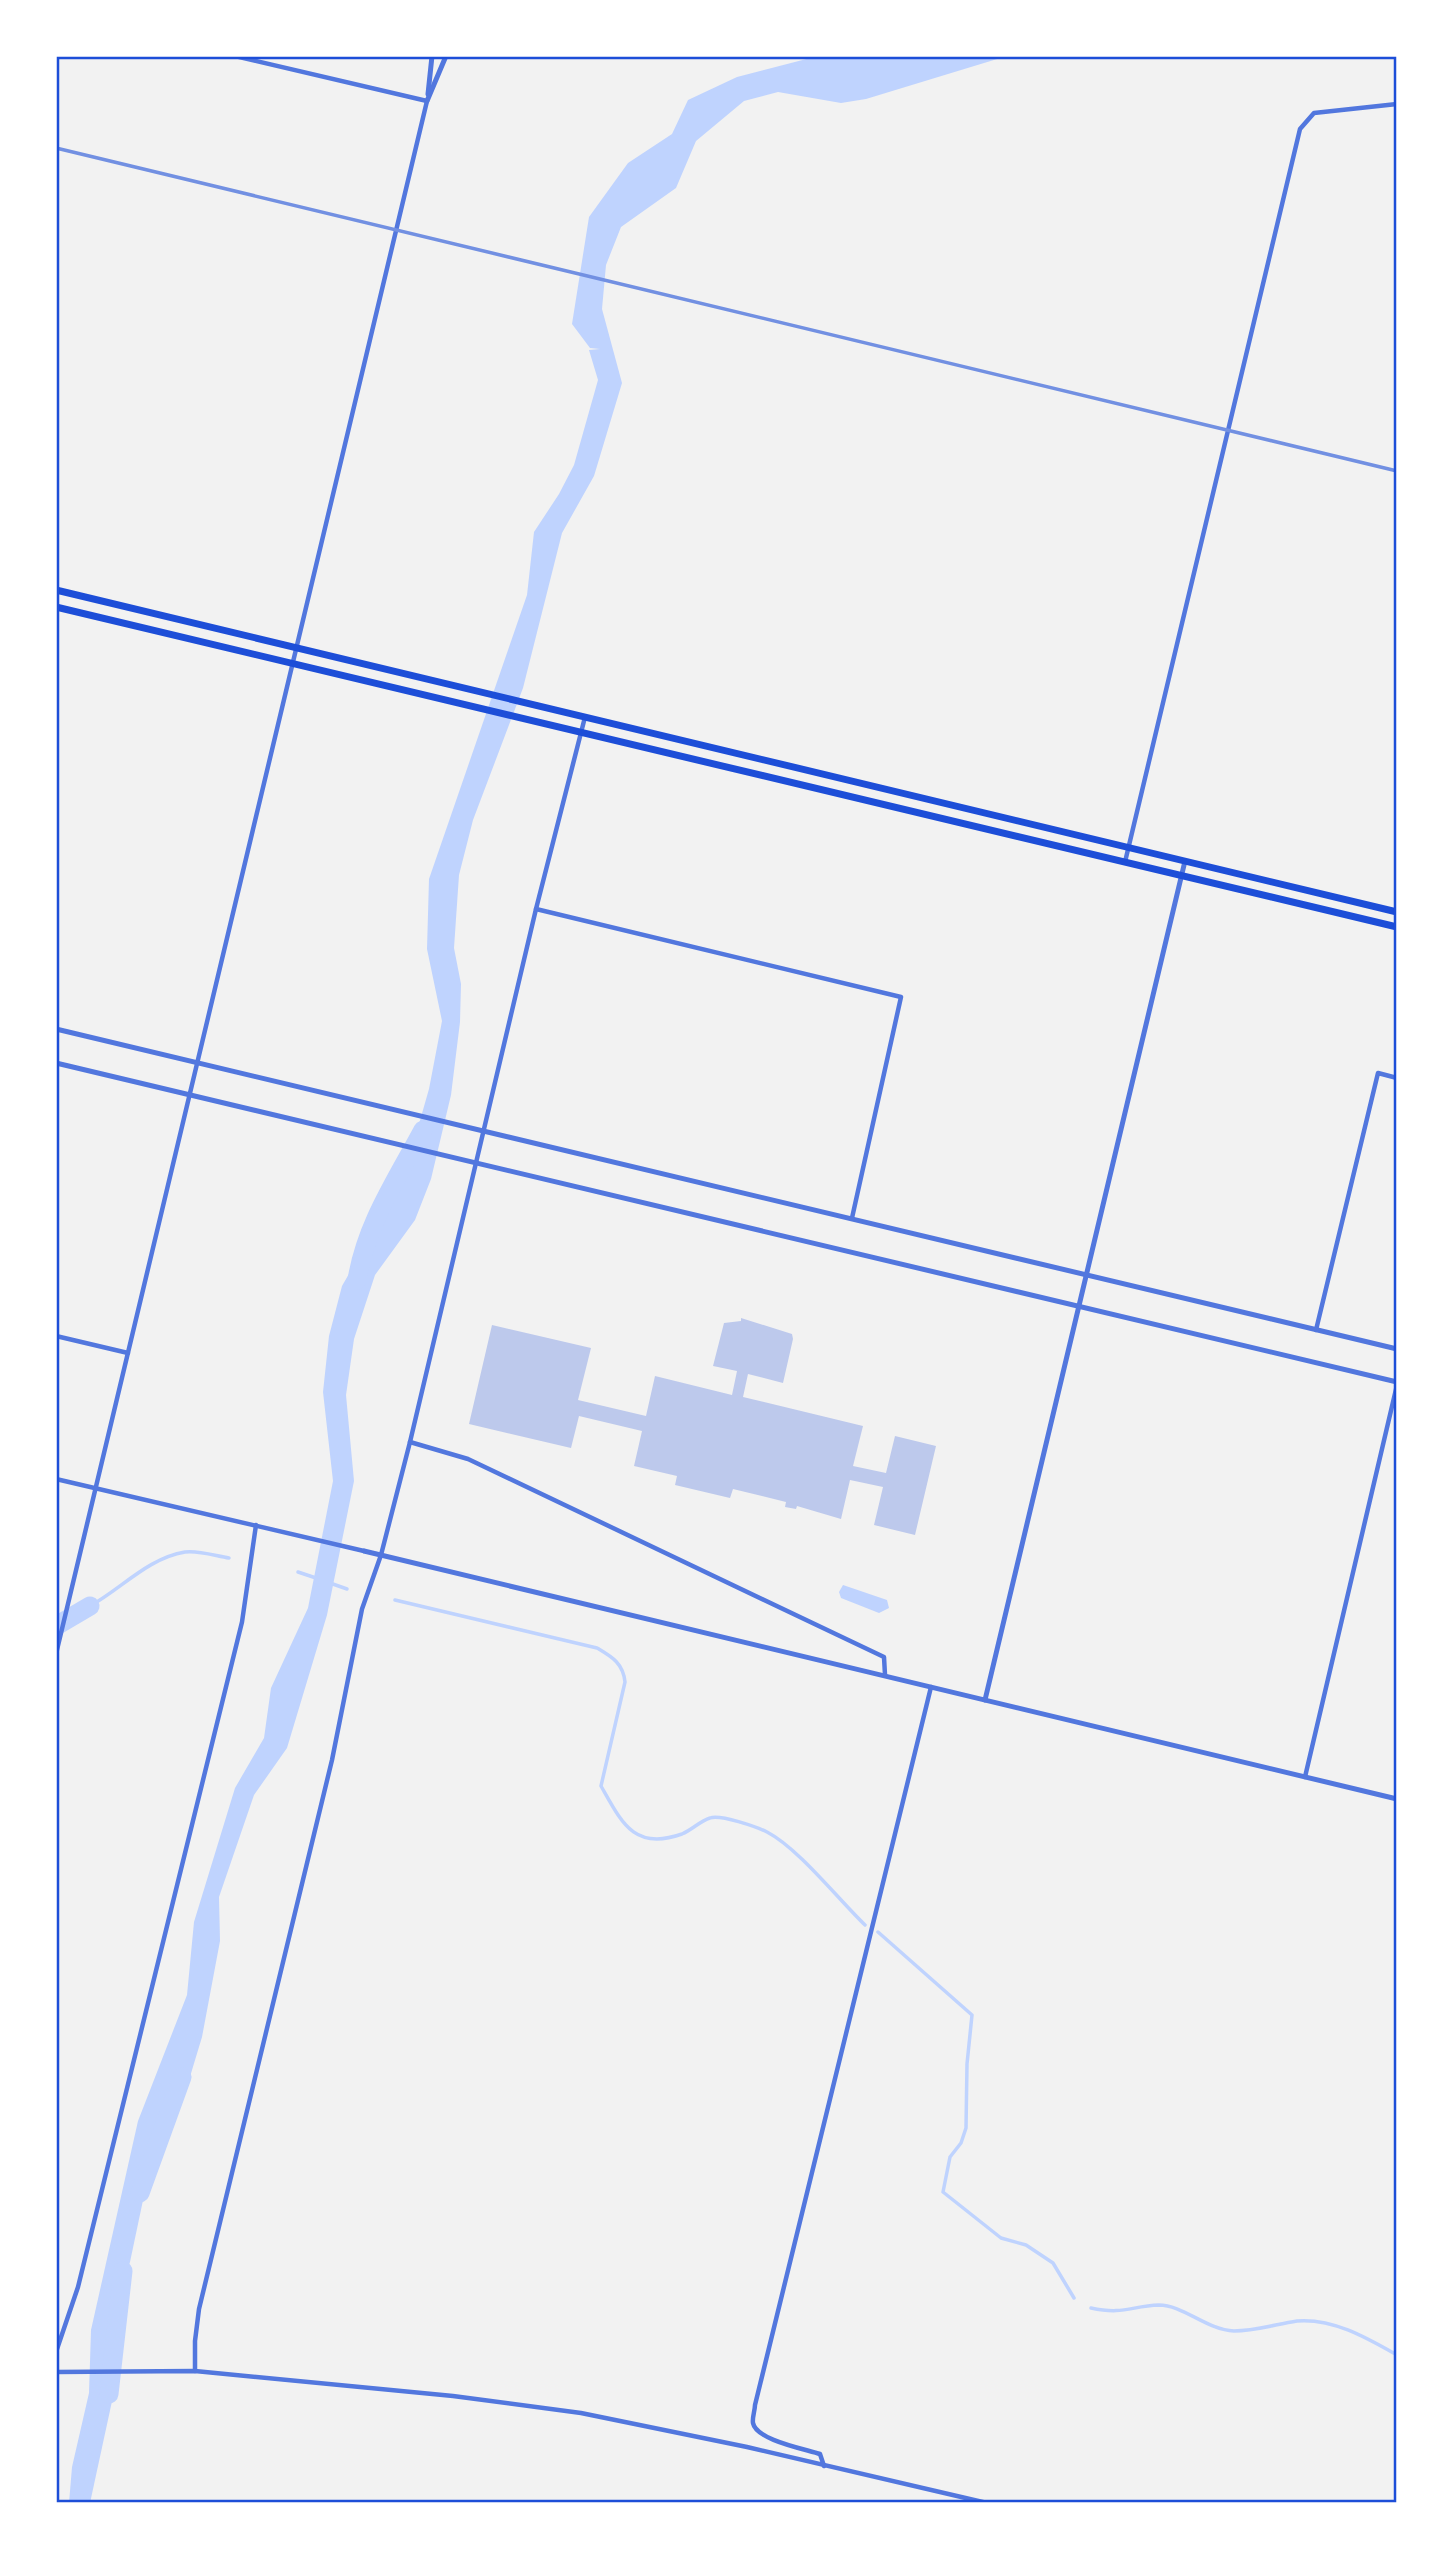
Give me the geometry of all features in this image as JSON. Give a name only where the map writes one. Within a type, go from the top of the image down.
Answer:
[{"type":"highway","points":[[56,590],[1397,912]]},
{"type":"highway","points":[[56,607],[1397,926]]},
{"type":"street","points":[[235,56],[427,101]]},
{"type":"street","points":[[56,1654],[427,101],[432,56]]},
{"type":"street","points":[[427,101],[446,56]]},
{"type":"street","points":[[1125,862],[1300,129],[1314,113],[1397,104]]},
{"type":"street","points":[[195,2371],[194,2341],[199,2309],[331,1760],[362,1609],[381,1555],[410,1442],[536,909],[585,717]]},
{"type":"street","points":[[985,1700],[1185,861]]},
{"type":"street","points":[[536,909],[901,997],[852,1218]]},
{"type":"street","points":[[56,1029],[1397,1349]]},
{"type":"street","points":[[56,1063],[1397,1384],[1305,1777]]},
{"type":"street","points":[[1316,1329],[1378,1073],[1397,1077]]},
{"type":"street","points":[[56,1336],[128,1353]]},
{"type":"street","points":[[410,1442],[468,1459],[884,1657],[885,1675]]},
{"type":"street","points":[[56,1479],[1397,1798]]},
{"type":"street","points":[[56,2352],[81,2273],[202,1792],[242,1622],[256,1525]]},
{"type":"street","points":[[824,2466],[820,2454],[767,2438],[757,2430],[753,2423],[755,2405],[931,1687]]},
{"type":"street","points":[[56,2372],[195,2371],[453,2396],[581,2413],[987,2503]]},
{"type":"water","points":[[818,56],[1007,56],[866,99],[841,103],[778,92],[744,101],[696,141],[676,188],[621,227],[606,265],[602,309],[622,383],[594,476],[562,533],[523,688],[473,820],[459,875],[454,948],[461,984],[460,1022],[451,1095],[431,1179],[415,1220],[375,1275],[354,1339],[346,1395],[354,1481],[327,1615],[287,1748],[254,1795],[219,1897],[220,1941],[202,2037],[189,2080],[158,2129],[130,2262],[112,2325],[114,2392],[90,2503],[69,2503],[72,2467],[89,2393],[91,2330],[138,2121],[187,1995],[194,1922],[235,1788],[264,1738],[271,1688],[308,1608],[333,1481],[323,1392],[329,1336],[342,1286],[403,1180],[429,1089],[442,1021],[427,949],[429,879],[527,595],[534,532],[574,465],[598,380],[589,350],[600,349],[590,348],[572,324],[589,217],[628,163],[672,134],[688,100],[737,77]]},
{"type":"water","points":[[843,1585],[887,1600],[889,1608],[879,1613],[841,1598],[839,1592]]},
{"type":"building","points":[[741,1318],[792,1334],[793,1339],[783,1383],[748,1374],[743,1397],[863,1426],[853,1466],[886,1473],[895,1436],[936,1446],[915,1535],[874,1525],[883,1487],[850,1480],[841,1519],[797,1506],[796,1509],[785,1507],[786,1502],[733,1489],[730,1498],[675,1485],[677,1476],[634,1466],[642,1431],[579,1416],[571,1448],[469,1424],[492,1325],[591,1348],[578,1400],[646,1416],[655,1376],[732,1395],[737,1371],[713,1366],[724,1323],[741,1321]]},
{"type":"waterway","points":[[357,1280],[361,1259],[375,1221],[423,1130]]},
{"type":"waterway","points":[[90,1606],[147,1567],[172,1555],[196,1552],[229,1558]]},
{"type":"waterway","points":[[298,1572],[316,1578]]},
{"type":"waterway","points":[[330,1583],[347,1589]]},
{"type":"waterway","points":[[395,1600],[597,1648],[607,1654],[619,1665],[625,1682],[601,1786],[623,1822],[641,1836],[652,1839],[682,1834],[706,1819],[715,1817],[767,1832],[792,1850],[865,1925]]},
{"type":"waterway","points":[[56,1626],[90,1606]]},
{"type":"waterway","points":[[878,1932],[972,2015],[967,2064],[966,2128],[961,2143],[950,2157],[943,2192],[1001,2238],[1026,2245],[1053,2263],[1074,2298]]},
{"type":"waterway","points":[[140,2193],[182,2077]]},
{"type":"waterway","points":[[109,2394],[123,2271]]},
{"type":"waterway","points":[[1091,2308],[1112,2311],[1168,2306],[1214,2327],[1234,2331],[1297,2321],[1324,2323],[1349,2330],[1397,2355]]},
{"type":"railway","points":[[56,148],[1397,471]]}]
